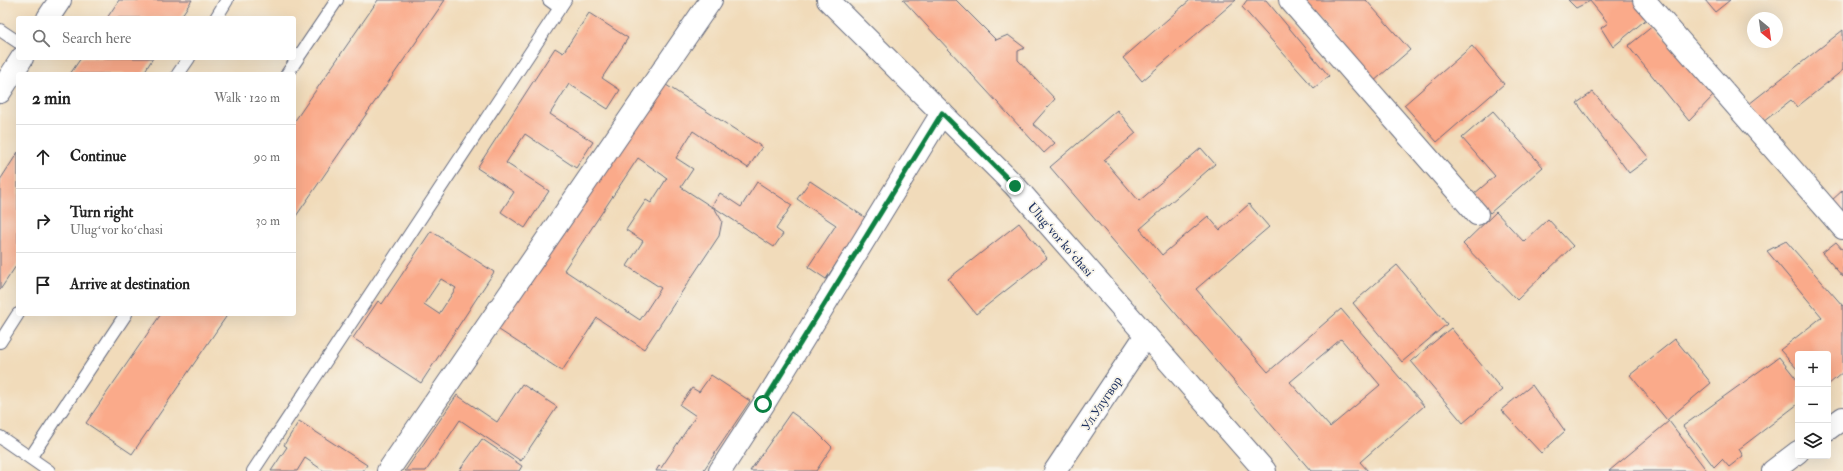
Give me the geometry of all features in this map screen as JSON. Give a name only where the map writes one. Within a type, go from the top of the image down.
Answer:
[{"type":"street","points":[[49,16],[60,0]]},
{"type":"street","points":[[388,471],[712,0]]},
{"type":"street","name":"Ulugʻvor koʻchasi","points":[[828,0],[1015,186],[1265,471]]},
{"type":"street","points":[[1290,0],[1477,214]]},
{"type":"street","points":[[1644,0],[1843,228]]},
{"type":"street","points":[[0,92],[21,60]]},
{"type":"street","points":[[720,471],[763,404],[942,113]]},
{"type":"street","name":"Ул.Улугвор","points":[[1055,471],[1146,335]]},
{"type":"street","points":[[1831,427],[1843,418]]},
{"type":"street","points":[[1773,471],[1795,454]]},
{"type":"lane","points":[[217,16],[228,0]]},
{"type":"lane","points":[[288,72],[337,0]]},
{"type":"lane","points":[[253,471],[563,4],[549,0]]},
{"type":"lane","points":[[0,30],[16,41]]},
{"type":"lane","points":[[179,72],[188,60]]},
{"type":"lane","points":[[0,342],[17,316]]},
{"type":"lane","points":[[30,458],[125,316]]},
{"type":"lane","points":[[0,437],[49,471]]},
{"type":"building","points":[[119,0],[192,0],[181,16],[108,16]]},
{"type":"building","points":[[378,0],[445,0],[296,216],[296,119]]},
{"type":"building","points":[[903,0],[956,0],[996,40],[1008,35],[1025,48],[1018,51],[1018,60],[1055,99],[1033,124],[1055,143],[1044,153]]},
{"type":"building","points":[[1190,0],[1236,0],[1142,81],[1123,58]]},
{"type":"building","points":[[1247,0],[1266,0],[1329,76],[1314,88],[1242,7]]},
{"type":"building","points":[[1303,0],[1366,0],[1410,50],[1373,82]]},
{"type":"building","points":[[1568,0],[1633,0],[1649,17],[1613,47],[1601,28],[1608,23],[1590,1],[1576,8]]},
{"type":"building","points":[[1705,0],[1730,0],[1715,12]]},
{"type":"building","points":[[589,13],[628,38],[602,78],[620,90],[608,109],[569,84],[550,114],[593,142],[576,168],[525,134],[506,163],[549,191],[525,228],[501,212],[514,192],[477,168],[555,48],[563,53]]},
{"type":"building","points":[[1654,25],[1715,94],[1689,121],[1628,46]]},
{"type":"building","points":[[1843,30],[1843,70],[1797,107],[1791,100],[1763,122],[1749,104]]},
{"type":"building","points":[[1472,46],[1504,84],[1437,142],[1404,105]]},
{"type":"building","points":[[80,60],[152,60],[144,72],[71,72]]},
{"type":"building","points":[[663,83],[762,147],[748,168],[693,131],[676,158],[693,169],[681,187],[715,209],[722,221],[719,236],[644,349],[597,318],[562,371],[496,328]],"holes":[[[638,158],[667,178],[651,203],[646,200],[626,230],[643,241],[627,266],[661,288],[640,320],[564,270]]]},
{"type":"building","points":[[1593,92],[1649,158],[1629,173],[1577,103]]},
{"type":"building","points":[[1117,110],[1136,133],[1104,160],[1139,201],[1201,148],[1215,164],[1140,229],[1162,255],[1208,216],[1220,230],[1249,204],[1269,227],[1196,289],[1268,372],[1341,309],[1424,406],[1360,462],[1368,471],[1311,471],[1050,167]],"holes":[[[1341,339],[1380,385],[1330,427],[1290,382]]]},
{"type":"building","points":[[1493,111],[1543,167],[1490,213],[1474,194],[1495,176],[1462,138]]},
{"type":"building","points":[[16,155],[16,266],[0,290],[0,180]]},
{"type":"building","points":[[810,181],[866,218],[826,279],[808,267],[836,225],[797,199]]},
{"type":"building","points":[[757,182],[792,205],[776,229],[783,234],[774,247],[712,206],[720,193],[741,207]]},
{"type":"building","points":[[1843,190],[1843,214],[1831,201]]},
{"type":"building","points":[[1496,212],[1524,242],[1548,219],[1573,246],[1517,300],[1463,244]]},
{"type":"building","points":[[1019,223],[1047,258],[976,314],[948,279]]},
{"type":"building","points":[[431,231],[494,272],[421,383],[353,338],[378,301],[382,304]],"holes":[[[441,279],[456,288],[439,314],[424,304]]]},
{"type":"building","points":[[1786,241],[1843,306],[1843,372],[1831,382],[1831,351],[1795,351],[1795,367],[1780,350],[1822,317],[1767,251]]},
{"type":"building","points":[[1836,242],[1843,250],[1843,277],[1822,253]]},
{"type":"building","points":[[1397,265],[1447,324],[1402,362],[1353,303]]},
{"type":"building","points":[[160,316],[227,316],[132,454],[86,423]]},
{"type":"building","points":[[1451,328],[1502,390],[1463,423],[1411,361]]},
{"type":"building","points":[[1675,339],[1711,383],[1667,420],[1630,375]]},
{"type":"building","points":[[1779,357],[1795,377],[1795,406],[1739,449],[1743,456],[1729,467],[1722,459],[1714,467],[1683,426]]},
{"type":"building","points":[[711,375],[750,401],[703,471],[656,471],[659,466],[661,468],[696,416],[680,405],[692,388],[699,392]]},
{"type":"building","points":[[522,384],[557,407],[521,461],[460,420],[426,471],[405,471],[457,395],[497,422]]},
{"type":"building","points":[[1532,385],[1565,431],[1541,453],[1501,410]]},
{"type":"building","points":[[791,412],[813,428],[832,447],[816,471],[750,471]]},
{"type":"building","points":[[299,421],[367,465],[363,471],[324,471],[305,458],[297,471],[271,471],[287,447],[284,445]]},
{"type":"building","points":[[1669,421],[1707,471],[1609,471]]},
{"type":"building","points":[[482,439],[522,466],[519,471],[459,471]]},
{"type":"route","points":[[763,404],[942,113],[1015,186]]}]
